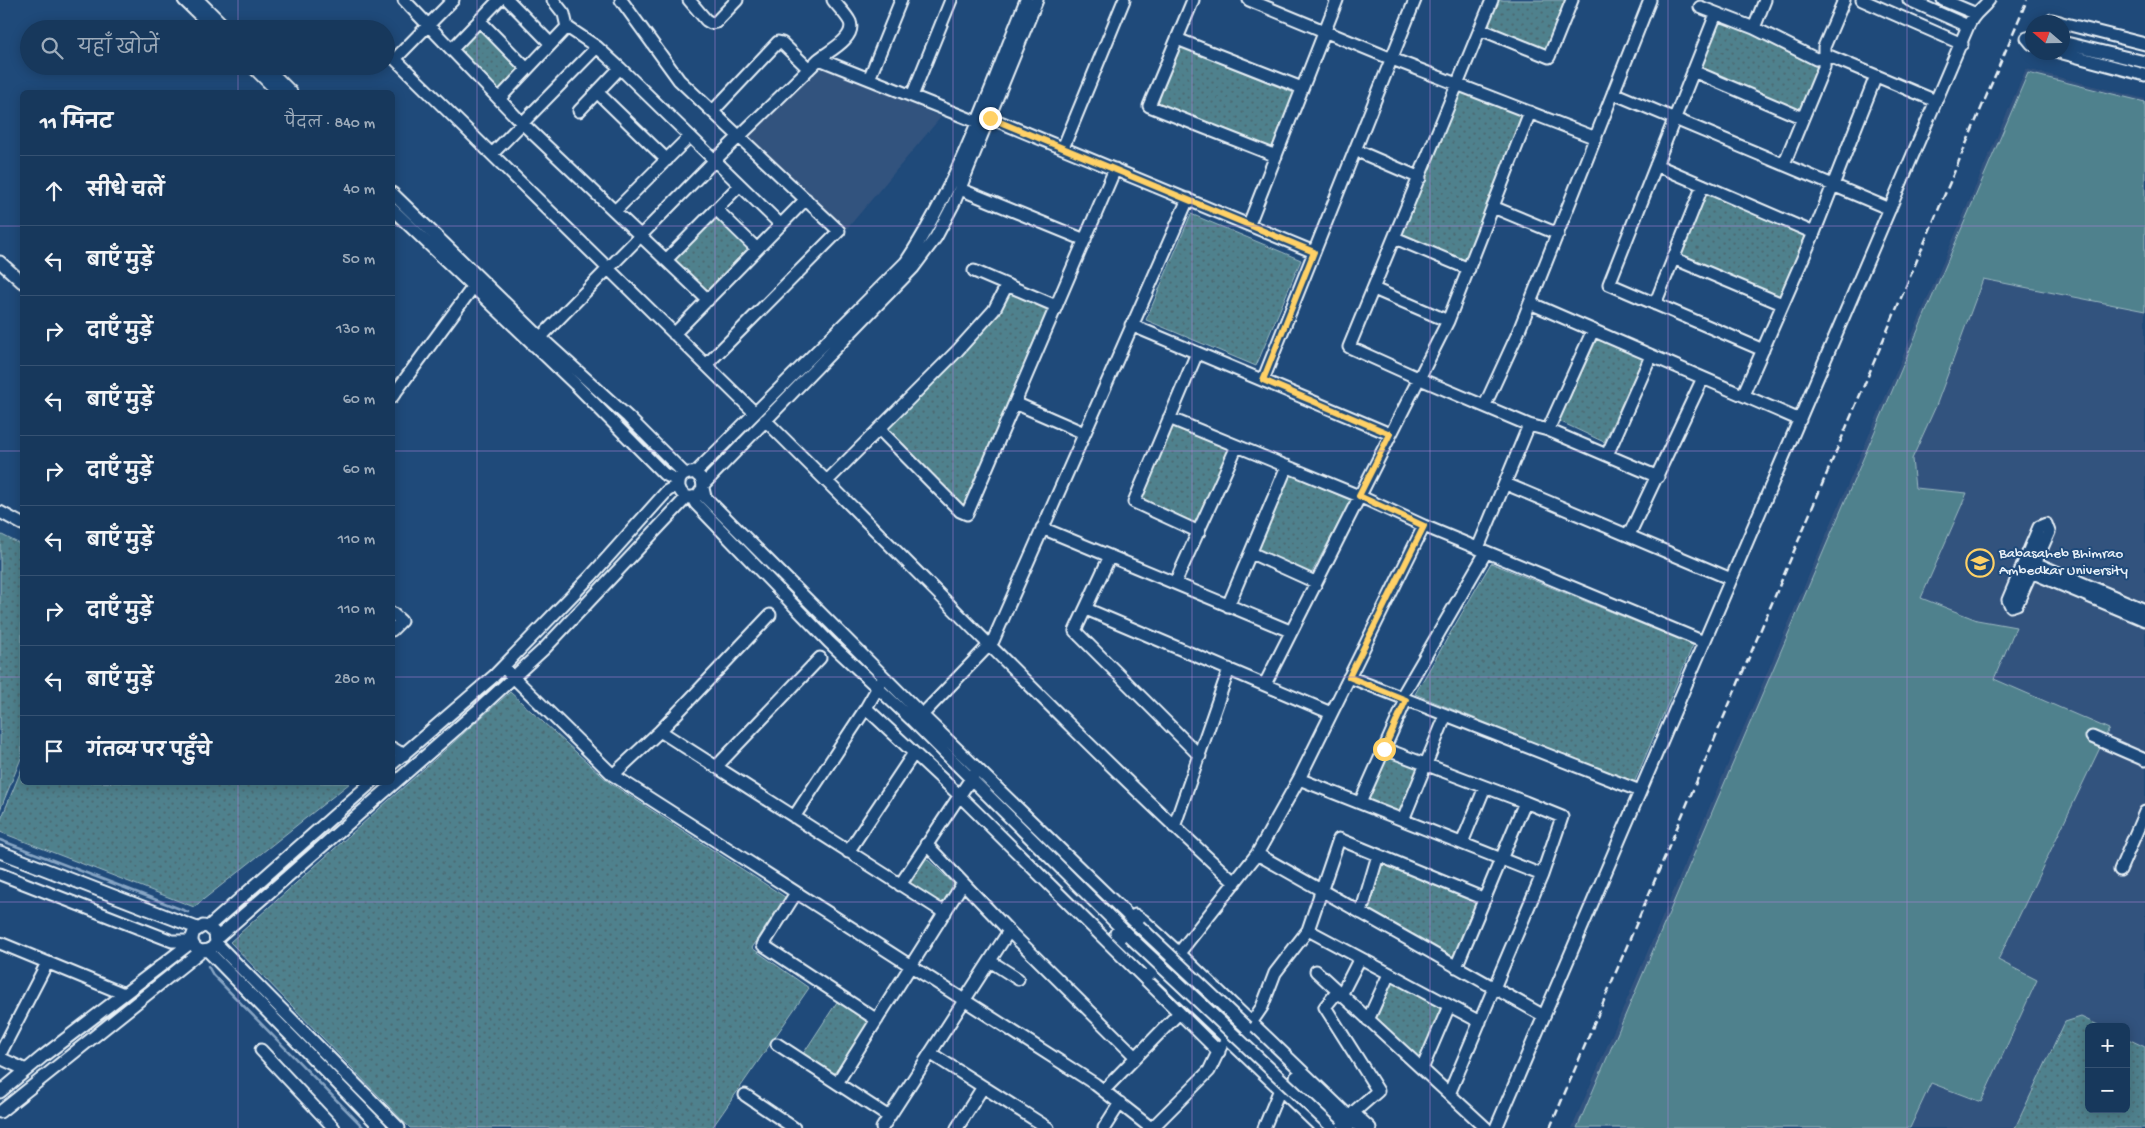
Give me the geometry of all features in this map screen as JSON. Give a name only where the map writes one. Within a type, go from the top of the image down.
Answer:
[{"type":"street","points":[[184,0],[205,20]]},
{"type":"street","points":[[198,0],[218,20]]},
{"type":"street","points":[[406,0],[522,123],[708,300]]},
{"type":"street","points":[[453,0],[430,26],[395,58],[755,413]]},
{"type":"street","points":[[452,49],[499,0]]},
{"type":"street","points":[[508,0],[550,44]]},
{"type":"street","points":[[553,0],[564,14],[567,27],[597,47],[620,68],[782,225]]},
{"type":"street","points":[[621,0],[679,80],[839,231],[706,365]]},
{"type":"street","points":[[689,0],[706,20],[711,23],[716,22],[737,0]]},
{"type":"street","points":[[536,341],[808,69],[848,36],[851,28],[850,22],[833,0]]},
{"type":"street","points":[[870,79],[901,0]]},
{"type":"street","points":[[912,96],[951,0]]},
{"type":"street","points":[[395,762],[503,667],[591,576],[667,491],[684,478],[755,413],[906,262],[960,189],[1026,0]]},
{"type":"street","points":[[395,784],[545,648],[690,497],[699,495],[703,486],[765,420],[913,268],[936,237],[937,222],[950,187],[983,120],[1037,0]]},
{"type":"street","points":[[1063,148],[1124,0]]},
{"type":"street","points":[[1193,0],[1149,106],[1276,156]]},
{"type":"street","points":[[1249,0],[1269,4],[1324,31],[1596,138]]},
{"type":"street","points":[[1248,224],[1336,0]]},
{"type":"street","points":[[1263,380],[1415,0]]},
{"type":"street","points":[[1492,0],[1349,347],[1529,425],[1548,430],[1658,477]]},
{"type":"street","points":[[1480,29],[1549,57],[1572,0]]},
{"type":"street","points":[[1485,405],[1530,303],[1650,0]]},
{"type":"street","points":[[1754,28],[1765,0]]},
{"type":"street","points":[[1784,164],[1824,67],[1824,48],[1844,0]]},
{"type":"street","points":[[1862,0],[1962,44]]},
{"type":"street","points":[[1909,0],[1968,26]]},
{"type":"street","points":[[1943,0],[1974,13]]},
{"type":"street","points":[[1496,1128],[1962,44],[1968,26],[1974,13],[1980,10],[1989,0]]},
{"type":"street","points":[[1700,7],[1754,28],[1816,59],[1829,56],[1936,101]]},
{"type":"street","points":[[1716,14],[1609,284],[1762,350]]},
{"type":"street","points":[[480,20],[527,68]]},
{"type":"street","points":[[2070,25],[2145,44]]},
{"type":"street","points":[[500,98],[567,27]]},
{"type":"street","points":[[1177,39],[1302,88]]},
{"type":"street","points":[[713,111],[778,42],[782,43],[808,69]]},
{"type":"street","points":[[2070,44],[2145,62]]},
{"type":"street","points":[[492,154],[597,47]]},
{"type":"street","points":[[2070,55],[2145,75]]},
{"type":"street","points":[[819,59],[912,96],[1063,148],[1314,252]]},
{"type":"street","points":[[578,111],[620,68]]},
{"type":"street","points":[[1693,71],[1803,118]]},
{"type":"street","points":[[264,75],[284,90]]},
{"type":"street","points":[[272,75],[284,90]]},
{"type":"street","points":[[1743,395],[1814,233],[1876,76]]},
{"type":"street","points":[[597,92],[666,160]]},
{"type":"street","points":[[1614,92],[1890,209]]},
{"type":"street","points":[[1265,684],[1290,631],[1448,321],[1530,112]]},
{"type":"street","points":[[615,211],[690,136]]},
{"type":"street","points":[[1355,150],[1420,178]]},
{"type":"street","points":[[1656,165],[1814,233]]},
{"type":"street","points":[[879,430],[960,511],[967,514],[1115,169]]},
{"type":"street","points":[[666,260],[740,185]]},
{"type":"street","points":[[1655,304],[1703,185]]},
{"type":"street","points":[[960,189],[1085,240]]},
{"type":"street","points":[[395,196],[536,341]]},
{"type":"street","points":[[922,715],[993,641],[1188,199]]},
{"type":"street","points":[[674,334],[806,200]]},
{"type":"street","points":[[1493,207],[1558,234]]},
{"type":"street","points":[[716,209],[757,250]]},
{"type":"street","points":[[395,212],[473,287],[628,417],[684,478],[702,479],[705,497],[970,779],[1129,936],[1333,1128]]},
{"type":"street","points":[[1395,238],[1469,269]]},
{"type":"street","points":[[1673,258],[1782,304]]},
{"type":"street","points":[[0,262],[20,280]]},
{"type":"street","points":[[974,271],[1056,306]]},
{"type":"street","points":[[827,481],[957,351],[994,310],[1007,285]]},
{"type":"street","points":[[395,393],[473,287]]},
{"type":"street","points":[[1374,289],[1448,321]]},
{"type":"street","points":[[1530,303],[1800,420]]},
{"type":"street","points":[[1131,325],[1390,434]]},
{"type":"street","points":[[1548,430],[1593,330]]},
{"type":"street","points":[[1197,353],[1134,502],[1198,532]]},
{"type":"street","points":[[1608,455],[1651,356]]},
{"type":"street","points":[[1630,535],[1703,378]]},
{"type":"street","points":[[1015,403],[1084,433]]},
{"type":"street","points":[[1169,418],[1704,642]]},
{"type":"street","points":[[765,420],[988,645],[1174,827],[1235,883]]},
{"type":"street","points":[[1360,803],[1404,699],[1482,550],[1529,425]]},
{"type":"street","points":[[1175,583],[1237,446]]},
{"type":"street","points":[[1228,606],[1287,466]]},
{"type":"street","points":[[684,478],[680,491],[690,497],[829,642],[922,715],[1139,926],[1359,1128]]},
{"type":"street","points":[[1506,484],[1731,579]]},
{"type":"street","points":[[0,512],[20,523]]},
{"type":"street","points":[[1145,980],[1178,952],[1257,854],[1299,778],[1424,526]]},
{"type":"street","points":[[1042,528],[1290,631]]},
{"type":"street","points":[[1251,552],[1316,582]]},
{"type":"street","points":[[1110,556],[1075,631],[1200,756]]},
{"type":"street","points":[[2145,610],[2030,566],[2145,620]]},
{"type":"street","points":[[1086,609],[1332,713]]},
{"type":"street","points":[[395,615],[401,621],[395,627]]},
{"type":"street","points":[[613,774],[660,731],[770,615]]},
{"type":"street","points":[[716,767],[820,658]]},
{"type":"street","points":[[503,667],[613,774],[1104,1090],[1151,1128],[1209,1071],[1219,1052],[1224,1036]]},
{"type":"street","points":[[1174,827],[1229,669]]},
{"type":"street","points":[[1349,677],[1640,791]]},
{"type":"street","points":[[794,817],[866,708],[880,682]]},
{"type":"street","points":[[866,708],[959,796],[1219,1052]]},
{"type":"street","points":[[1403,820],[1446,715]]},
{"type":"street","points":[[660,731],[945,913]]},
{"type":"street","points":[[2092,737],[2145,760]]},
{"type":"street","points":[[1384,749],[1562,817],[1542,875],[1449,1094]]},
{"type":"street","points":[[395,750],[404,754]]},
{"type":"street","points":[[848,852],[914,753]]},
{"type":"street","points":[[900,885],[977,769]]},
{"type":"street","points":[[1299,778],[1542,875]]},
{"type":"street","points":[[0,1092],[192,942],[194,932],[203,928],[369,785]]},
{"type":"street","points":[[0,1112],[204,951],[213,948],[216,940],[393,785]]},
{"type":"street","points":[[1462,843],[1485,787]]},
{"type":"street","points":[[1456,966],[1525,802]]},
{"type":"street","points":[[2120,870],[2145,812]]},
{"type":"street","points":[[1251,1023],[1262,1007],[1275,973],[1308,930],[1339,839],[1485,899]]},
{"type":"street","points":[[926,844],[1136,1057]]},
{"type":"street","points":[[0,852],[203,928],[212,929],[216,940],[399,1128]]},
{"type":"street","points":[[1257,854],[1544,1016]]},
{"type":"street","points":[[1361,913],[1378,855]]},
{"type":"street","points":[[0,874],[172,942],[192,942]]},
{"type":"street","points":[[837,1083],[963,883]]},
{"type":"street","points":[[796,893],[763,945],[877,1020]]},
{"type":"street","points":[[1120,907],[1142,920],[1178,952],[1359,1128]]},
{"type":"street","points":[[1104,911],[1109,926],[1321,1128]]},
{"type":"street","points":[[882,1128],[1009,930]]},
{"type":"street","points":[[1308,930],[1480,1022]]},
{"type":"street","points":[[192,942],[194,946],[204,951],[381,1128]]},
{"type":"street","points":[[0,944],[124,994]]},
{"type":"street","points":[[1359,1128],[1355,1111],[1378,1091],[1324,1007],[1339,993],[1360,958]]},
{"type":"street","points":[[990,961],[1018,979]]},
{"type":"street","points":[[26,1070],[0,1056],[47,963]]},
{"type":"street","points":[[1316,971],[1486,1128]]},
{"type":"street","points":[[1368,1020],[1389,974]]},
{"type":"street","points":[[1422,1069],[1449,1006]]},
{"type":"street","points":[[1104,1090],[1179,1013]]},
{"type":"street","points":[[777,1044],[889,1117]]},
{"type":"street","points":[[261,1050],[334,1128]]},
{"type":"street","points":[[930,1053],[1048,1128]]},
{"type":"street","points":[[957,1128],[984,1087]]},
{"type":"street","points":[[1264,1128],[1280,1089]]},
{"type":"street","points":[[744,1095],[794,1128]]},
{"type":"street","points":[[1104,1128],[1120,1103]]},
{"type":"shaded area","points":[[819,63],[941,117],[845,231],[746,135]]},
{"type":"shaded area","name":"Babasaheb Bhimrao Ambedkar University","points":[[2026,69],[2145,99],[2145,1128],[1572,1128]]},
{"type":"green space","points":[[1497,0],[1569,0],[1548,52],[1486,27]]},
{"type":"green space","points":[[1721,16],[1818,68],[1799,111],[1700,68]]},
{"type":"green space","points":[[479,25],[523,69],[500,92],[455,48]]},
{"type":"green space","points":[[1178,46],[1296,94],[1274,150],[1155,103]]},
{"type":"green space","name":"Babasaheb Bhimrao Ambedkar University","points":[[2028,73],[2145,102],[2145,311],[1983,279],[1936,406],[1912,459],[1915,488],[1967,493],[1921,598],[1977,620],[2016,627],[1994,679],[2109,729],[1998,960],[2037,980],[1981,1102],[1931,1083],[1910,1128],[1577,1128]]},
{"type":"green space","points":[[1459,91],[1525,117],[1466,263],[1401,237]]},
{"type":"green space","points":[[1705,193],[1805,236],[1779,298],[1678,255]]},
{"type":"green space","points":[[1191,214],[1301,260],[1256,366],[1146,320]]},
{"type":"green space","points":[[715,215],[748,248],[706,291],[673,259]]},
{"type":"green space","points":[[1009,293],[1048,308],[964,506],[887,430],[992,323]]},
{"type":"green space","points":[[1599,335],[1644,356],[1604,442],[1559,421]]},
{"type":"green space","points":[[1172,424],[1232,449],[1195,524],[1141,499]]},
{"type":"green space","points":[[1289,474],[1351,500],[1311,574],[1258,550]]},
{"type":"green space","points":[[0,534],[20,544],[20,761],[0,810]]},
{"type":"green space","points":[[1491,563],[1693,645],[1634,783],[1415,694]]},
{"type":"green space","points":[[510,692],[610,783],[785,897],[752,948],[809,988],[712,1128],[410,1128],[230,942]]},
{"type":"green space","points":[[1388,747],[1426,763],[1404,816],[1366,800]]},
{"type":"green space","points":[[20,773],[20,785],[347,785],[194,907],[0,832],[0,822]]},
{"type":"green space","points":[[926,858],[955,885],[942,904],[910,884]]},
{"type":"green space","points":[[1380,863],[1481,905],[1457,963],[1365,911]]},
{"type":"green space","points":[[1393,980],[1444,1008],[1422,1061],[1377,1018]]},
{"type":"green space","points":[[837,1002],[869,1022],[835,1074],[803,1054]]},
{"type":"green space","points":[[2081,1017],[2094,1023],[2085,1023],[2085,1113],[2130,1113],[2130,1040],[2145,1047],[2145,1128],[2015,1128],[2065,1022]]},
{"type":"waterway","points":[[0,840],[188,912]]},
{"type":"waterway","points":[[208,966],[213,975],[364,1128]]},
{"type":"railway","points":[[1550,1128],[2027,0]]},
{"type":"place","name":"Babasaheb Bhimrao Ambedkar University","points":[[1980,563]]},
{"type":"route","points":[[990,118],[1314,252],[1263,380],[1390,434],[1359,496],[1424,526],[1349,677],[1406,700],[1384,749]]}]
